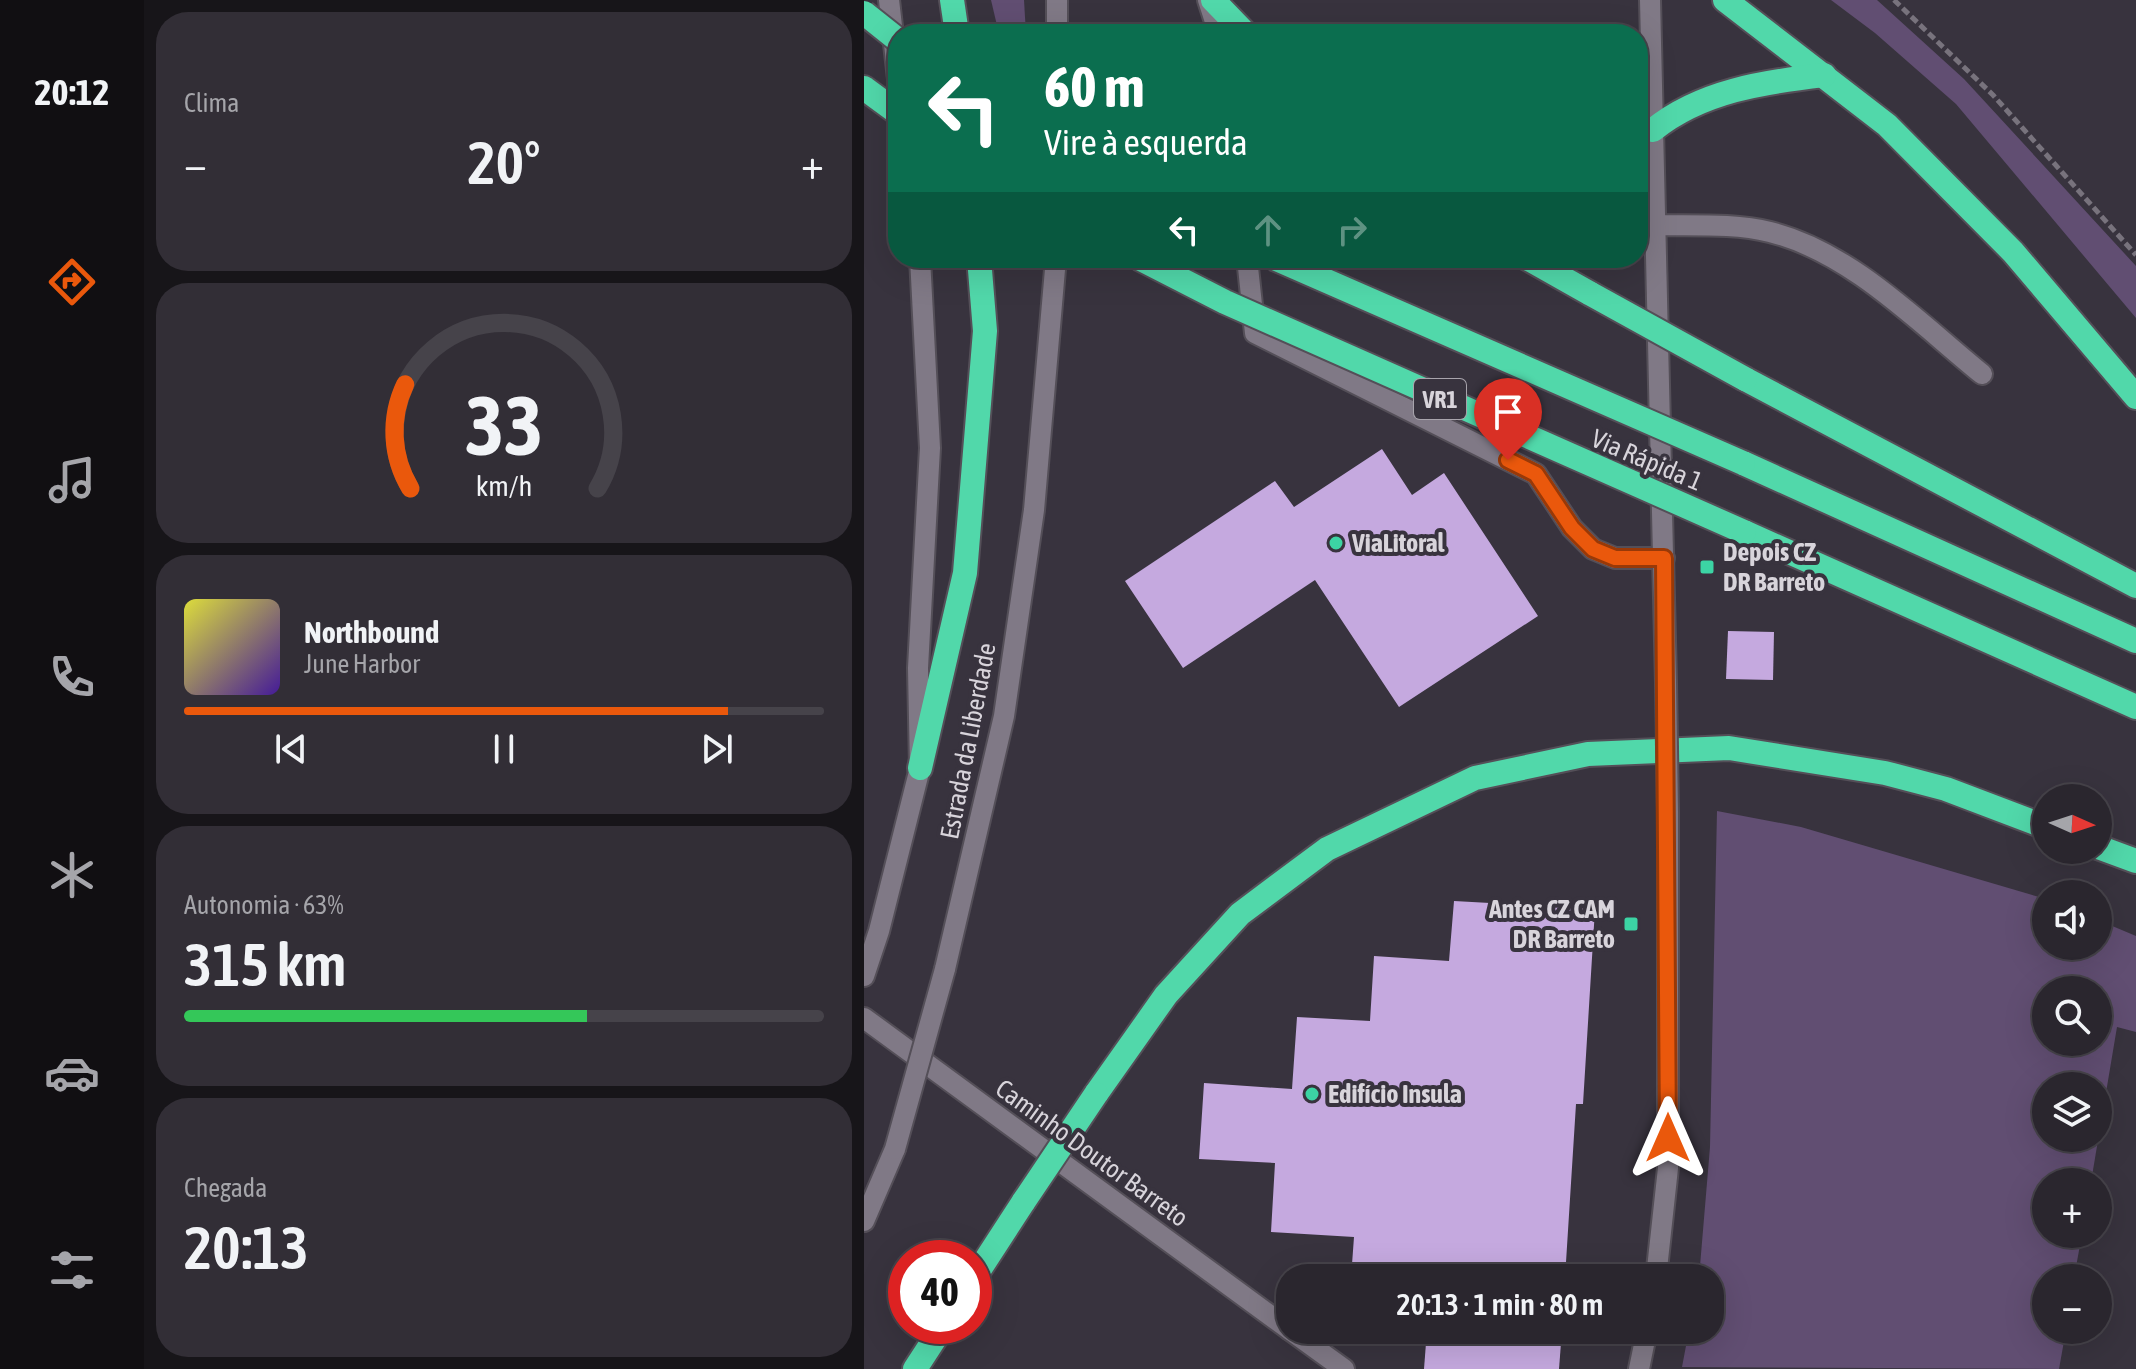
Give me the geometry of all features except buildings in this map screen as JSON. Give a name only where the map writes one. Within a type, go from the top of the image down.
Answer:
[{"type":"highway","points":[[952,0],[956,24]]},
{"type":"highway","points":[[1210,0],[1235,24]]},
{"type":"highway","points":[[1725,0],[1887,125],[2013,252],[2136,397]]},
{"type":"highway","points":[[864,13],[888,32]]},
{"type":"highway","points":[[1653,130],[1692,104],[1758,84],[1824,75]]},
{"type":"highway","points":[[864,88],[888,106]]},
{"type":"highway","points":[[920,768],[965,573],[985,331],[980,268]]},
{"type":"highway","name":"Via Rápida 1","points":[[1159,268],[1239,308],[2136,707]]},
{"type":"highway","points":[[1297,268],[1743,463],[2136,641]]},
{"type":"highway","points":[[1545,268],[1745,379],[2136,586]]},
{"type":"highway","points":[[992,1250],[1166,995],[1240,914],[1327,849],[1475,778],[1588,754],[1729,748],[1885,773],[1946,789],[2032,822]]},
{"type":"highway","points":[[2112,852],[2136,861]]},
{"type":"highway","points":[[915,1369],[931,1344]]},
{"type":"street","points":[[889,0],[892,24]]},
{"type":"street","points":[[1057,0],[1057,24]]},
{"type":"street","points":[[1210,0],[1216,24]]},
{"type":"street","points":[[1650,0],[1668,812],[1668,1168],[1658,1264]]},
{"type":"street","points":[[1655,225],[1733,227],[1770,232],[1807,246],[1889,298],[1982,374]]},
{"type":"street","name":"Estrada da Liberdade","points":[[864,976],[879,931],[920,768],[918,668],[930,448],[921,268]]},
{"type":"street","name":"Estrada da Liberdade","points":[[864,1221],[895,1149],[945,969],[1004,716],[1034,510],[1055,268]]},
{"type":"street","points":[[1248,268],[1255,333],[1536,474],[1572,528],[1593,549],[1615,558],[1664,558]]},
{"type":"street","name":"Caminho Doutor Barreto","points":[[864,1018],[1276,1320]]},
{"type":"street","name":"Caminho Doutor Barreto","points":[[1309,1344],[1344,1369]]},
{"type":"street","points":[[1639,1369],[1644,1344]]},
{"type":"path","points":[[1894,0],[1993,95],[2136,255]]},
{"type":"shaded area","points":[[991,0],[1024,0],[1025,24],[997,24]]},
{"type":"shaded area","points":[[1831,0],[1877,0],[1964,79],[2136,266],[2136,318],[1956,104],[1875,33]]},
{"type":"shaded area","points":[[1717,811],[1801,827],[2032,895],[2032,960],[2112,960],[2112,926],[2136,936],[2136,1032],[2117,1027],[2109,1072],[2032,1072],[2032,1152],[2096,1152],[2093,1168],[2032,1168],[2032,1248],[2079,1248],[2077,1264],[2032,1264],[2032,1344],[2063,1344],[2059,1369],[1682,1367],[1686,1344],[1724,1344],[1724,1264],[1700,1264],[1710,1147]]},
{"type":"place","name":"ViaLitoral","points":[[1336,543]]},
{"type":"place","name":"Depois CZ DR Barreto","points":[[1707,567]]},
{"type":"place","name":"Antes CZ CAM DR Barreto","points":[[1631,924]]},
{"type":"place","name":"Edifício Insula","points":[[1312,1094]]},
{"type":"route","points":[[1508,460],[1536,474],[1572,528],[1593,549],[1615,558],[1664,558],[1668,1138]]}]
